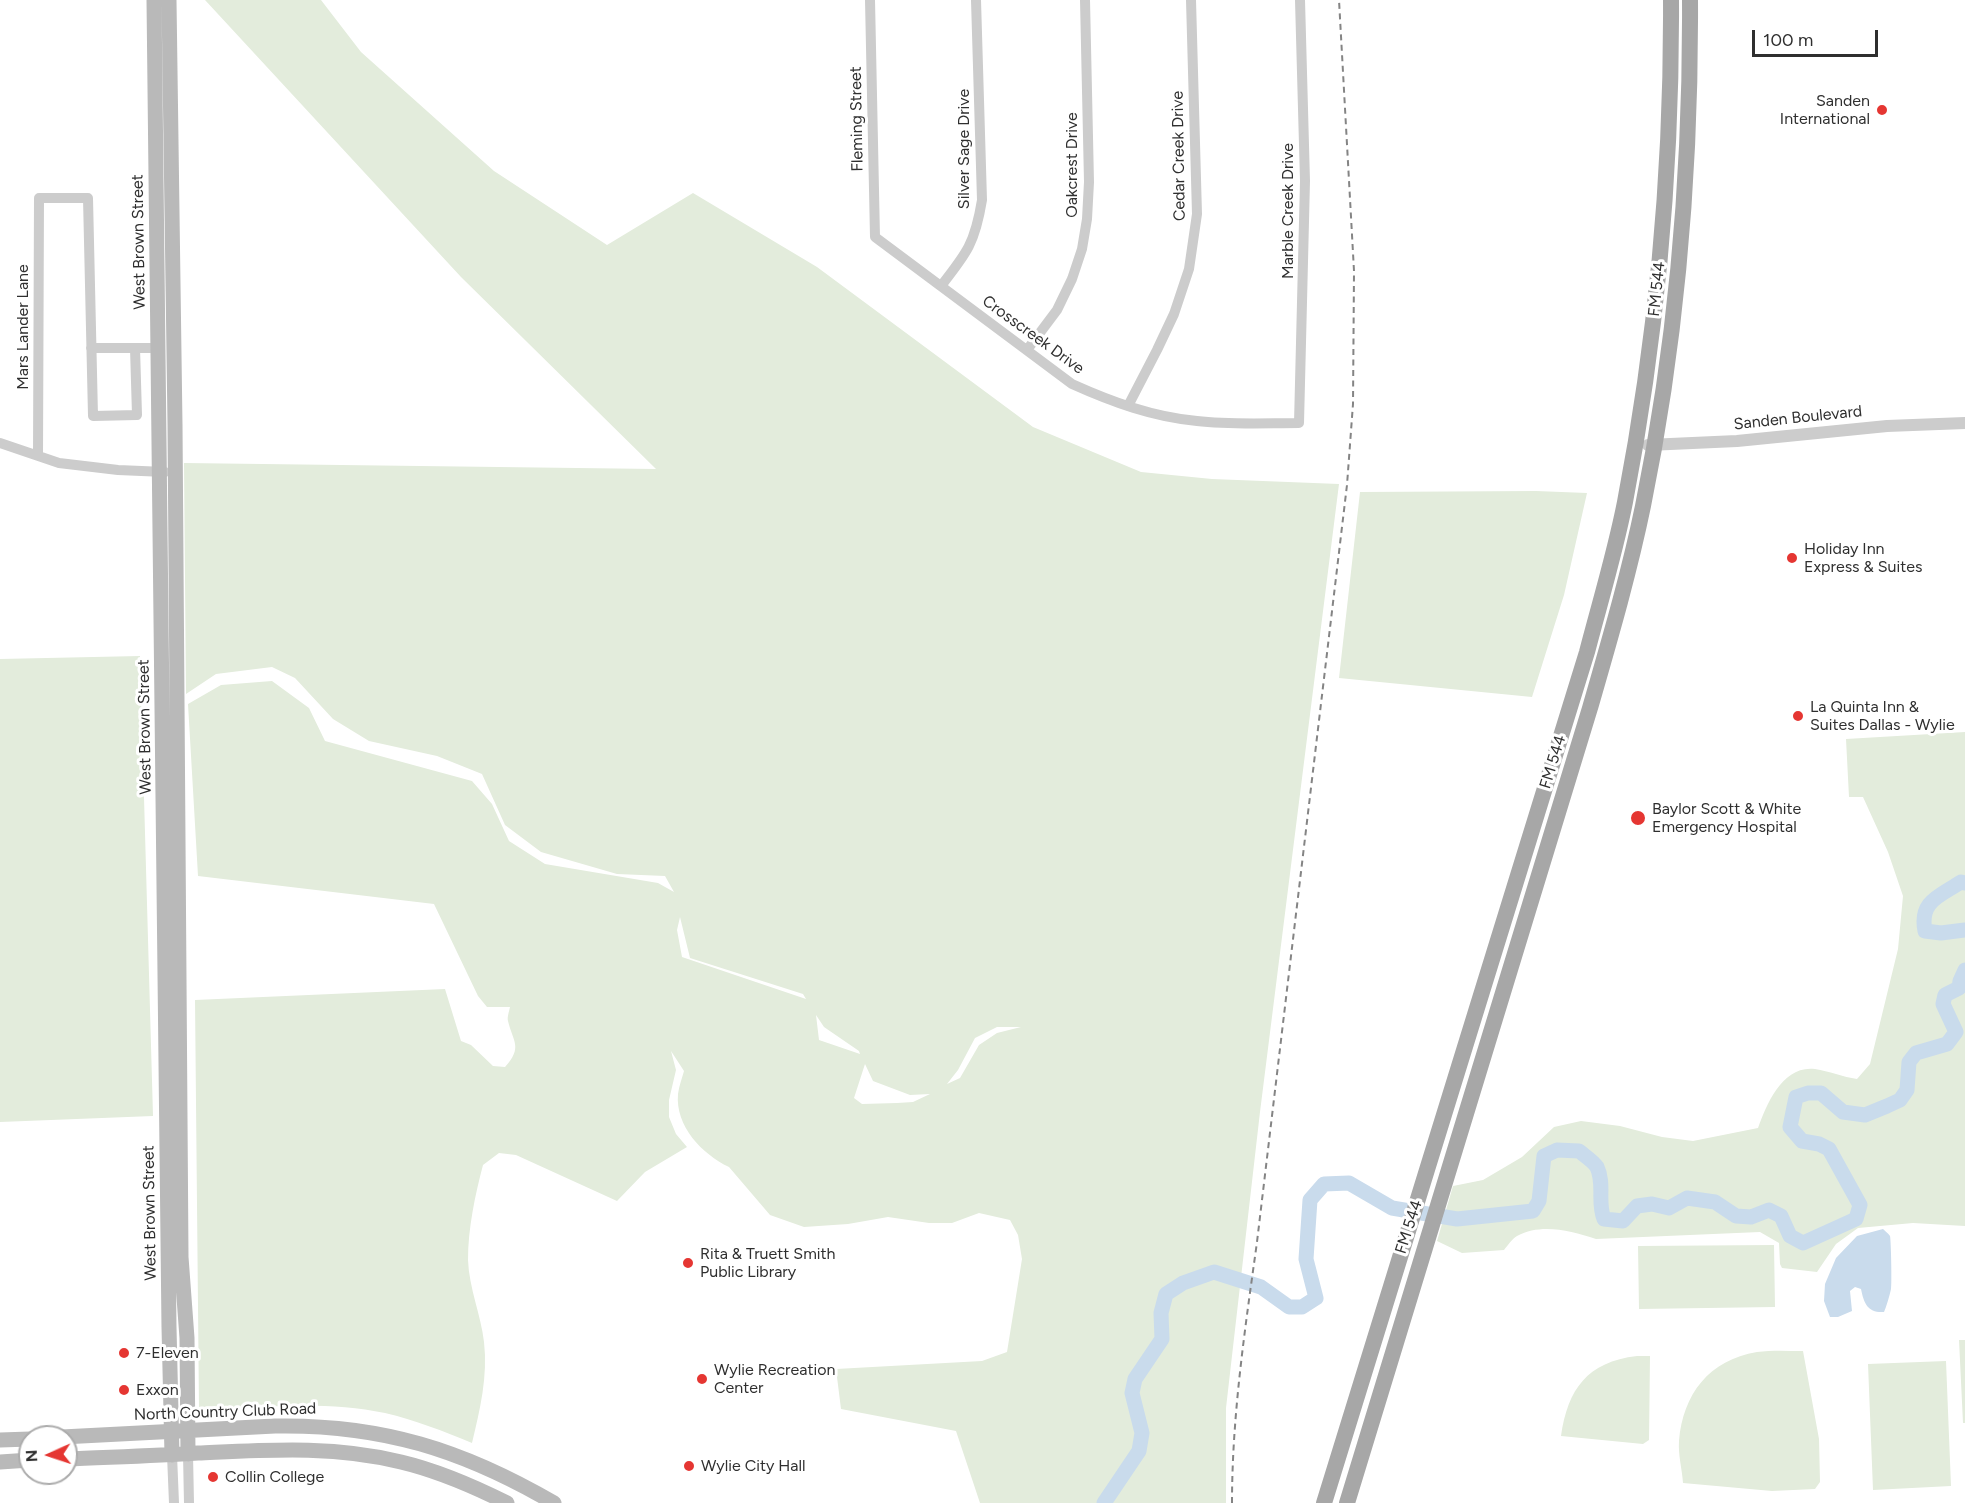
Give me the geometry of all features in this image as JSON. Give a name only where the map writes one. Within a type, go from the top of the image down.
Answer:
[{"type":"main road","name":"West Brown Street","points":[[154,0],[165,228],[168,1210],[172,1455]]},
{"type":"main road","name":"West Brown Street","points":[[169,0],[171,128],[159,348],[167,472],[181,1257],[187,1338],[188,1454]]},
{"type":"main road","name":"FM 544","points":[[1324,1503],[1590,641],[1625,503],[1644,389],[1658,284],[1666,195],[1671,0]]},
{"type":"main road","name":"FM 544","points":[[1347,1503],[1607,649],[1637,536],[1654,445],[1677,286],[1684,196],[1690,0]]},
{"type":"main road","points":[[158,68],[164,69],[165,116],[171,128]]},
{"type":"main road","points":[[1670,102],[1688,100]]},
{"type":"main road","points":[[1522,864],[1540,870]]},
{"type":"main road","points":[[168,1210],[174,1218],[181,1257]]},
{"type":"main road","name":"North Country Club Road","points":[[78,1436],[302,1426],[349,1429],[416,1442],[482,1465],[554,1503]]},
{"type":"main road","points":[[0,1440],[18,1439]]},
{"type":"main road","points":[[78,1459],[272,1449],[323,1449],[401,1462],[429,1470],[472,1486],[507,1503]]},
{"type":"main road","points":[[1337,1459],[1358,1466]]},
{"type":"main road","points":[[0,1462],[18,1461]]},
{"type":"main road","points":[[472,1486],[482,1465]]},
{"type":"street","name":"Fleming Street","points":[[870,0],[875,237]]},
{"type":"street","name":"Silver Sage Drive","points":[[940,286],[966,254],[978,227],[982,200],[976,0]]},
{"type":"street","name":"Oakcrest Drive","points":[[1027,350],[1057,310],[1072,279],[1082,249],[1088,219],[1085,0]]},
{"type":"street","name":"Cedar Creek Drive","points":[[1128,406],[1174,314],[1189,269],[1197,214],[1191,0]]},
{"type":"street","name":"Marble Creek Drive","points":[[1299,423],[1305,182],[1300,0]]},
{"type":"street","name":"Mars Lander Lane","points":[[38,456],[39,198],[88,198],[91,348]]},
{"type":"street","name":"Crosscreek Drive","points":[[875,237],[1072,384],[1105,399],[1149,413],[1197,422],[1299,423]]},
{"type":"street","points":[[135,348],[137,415],[93,416],[91,348],[135,348],[159,348]]},
{"type":"street","name":"Sanden Boulevard","points":[[1635,443],[1654,445],[1737,441],[1887,426],[1965,423]]},
{"type":"street","points":[[0,443],[59,463],[118,470],[167,472]]},
{"type":"street","points":[[188,1454],[189,1503]]},
{"type":"street","points":[[172,1455],[174,1503]]},
{"type":"green space","points":[[205,0],[321,0],[361,52],[494,171],[607,245],[693,193],[817,267],[1033,427],[1141,472],[1212,479],[1339,484],[1260,1112],[1226,1408],[1226,1503],[980,1503],[956,1431],[841,1409],[836,1369],[982,1361],[1007,1352],[1022,1259],[1018,1235],[1010,1220],[979,1213],[952,1223],[929,1223],[888,1217],[848,1224],[804,1227],[770,1215],[729,1167],[709,1155],[692,1138],[678,1106],[678,1091],[684,1071],[671,1051],[676,1070],[669,1100],[669,1117],[676,1134],[687,1147],[645,1172],[617,1201],[516,1155],[499,1153],[483,1165],[472,1212],[468,1248],[469,1270],[485,1355],[482,1393],[472,1443],[407,1419],[362,1409],[269,1406],[199,1409],[195,1000],[445,989],[461,1041],[471,1045],[493,1066],[505,1067],[514,1054],[515,1044],[508,1019],[510,1007],[487,1007],[478,996],[434,904],[198,876],[188,704],[221,685],[272,681],[309,708],[325,741],[472,781],[492,804],[509,841],[545,864],[658,883],[674,892],[665,876],[617,874],[541,852],[505,825],[482,774],[437,756],[369,741],[333,719],[295,678],[272,667],[216,674],[186,694],[184,463],[656,469],[461,277]],"holes":[[[680,917],[690,958],[803,994],[806,999],[682,957],[677,930]],[[816,1015],[824,1027],[859,1051],[860,1054],[819,1040]],[[997,1027],[1021,1027],[997,1033],[979,1045],[960,1078],[947,1084],[958,1070],[975,1038]],[[865,1064],[873,1081],[910,1095],[930,1094],[913,1102],[897,1103],[862,1104],[854,1098]]]},
{"type":"green space","points":[[1360,492],[1587,493],[1564,595],[1532,697],[1339,678]]},
{"type":"green space","points":[[140,656],[153,1116],[0,1122],[0,659]]},
{"type":"green space","points":[[1965,732],[1965,1226],[1913,1223],[1858,1228],[1836,1244],[1817,1272],[1782,1268],[1779,1243],[1760,1232],[1596,1239],[1566,1231],[1546,1229],[1517,1236],[1504,1250],[1462,1253],[1437,1241],[1453,1186],[1483,1180],[1522,1157],[1554,1127],[1581,1121],[1620,1126],[1662,1137],[1693,1141],[1758,1128],[1772,1097],[1785,1079],[1804,1069],[1815,1069],[1857,1079],[1870,1064],[1898,949],[1903,896],[1888,852],[1863,797],[1849,797],[1846,739]]},
{"type":"green space","points":[[1774,1245],[1775,1307],[1639,1309],[1638,1246]]},
{"type":"green space","points":[[1959,1340],[1965,1340],[1965,1423],[1963,1423]]},
{"type":"green space","points":[[1803,1351],[1819,1439],[1820,1482],[1815,1489],[1772,1491],[1683,1483],[1679,1441],[1686,1408],[1693,1394],[1712,1371],[1740,1356],[1757,1352]]},
{"type":"green space","points":[[1637,1356],[1650,1356],[1649,1440],[1643,1444],[1561,1436],[1569,1405],[1583,1381],[1605,1364]]},
{"type":"green space","points":[[1946,1361],[1951,1486],[1873,1490],[1868,1364]]},
{"type":"water","points":[[1883,1229],[1890,1236],[1891,1271],[1891,1289],[1884,1312],[1870,1309],[1865,1303],[1861,1289],[1855,1287],[1850,1291],[1852,1311],[1838,1317],[1830,1317],[1824,1301],[1825,1284],[1836,1258],[1857,1236]]},
{"type":"waterway","points":[[1965,883],[1961,882],[1933,900],[1928,906],[1924,921],[1925,931],[1941,933],[1965,930]]},
{"type":"waterway","points":[[1104,1503],[1139,1451],[1142,1433],[1132,1393],[1135,1379],[1162,1339],[1161,1313],[1166,1294],[1183,1283],[1214,1272],[1261,1287],[1289,1307],[1302,1307],[1316,1298],[1306,1259],[1310,1200],[1324,1184],[1349,1183],[1392,1208],[1457,1219],[1533,1211],[1539,1201],[1544,1156],[1557,1150],[1579,1151],[1597,1167],[1604,1219],[1623,1221],[1637,1206],[1652,1204],[1669,1208],[1687,1198],[1715,1202],[1736,1216],[1751,1217],[1769,1210],[1781,1216],[1790,1236],[1803,1243],[1856,1219],[1860,1205],[1829,1149],[1819,1144],[1802,1141],[1790,1127],[1796,1097],[1808,1093],[1821,1093],[1843,1112],[1865,1115],[1900,1100],[1907,1090],[1909,1062],[1916,1053],[1947,1044],[1956,1032],[1943,1004],[1945,995],[1959,988],[1965,970]]},
{"type":"railway","points":[[1232,1503],[1234,1437],[1240,1372],[1347,485],[1353,404],[1354,271],[1339,0]]},
{"type":"place","name":"Sanden International","points":[[1882,110]]},
{"type":"place","name":"Holiday Inn Express & Suites","points":[[1792,558]]},
{"type":"place","name":"La Quinta Inn & Suites Dallas - Wylie","points":[[1798,716]]},
{"type":"place","name":"Baylor Scott & White Emergency Hospital","points":[[1638,818]]},
{"type":"place","name":"Rita & Truett Smith Public Library","points":[[688,1263]]},
{"type":"place","name":"7-Eleven","points":[[124,1353]]},
{"type":"place","name":"Wylie Recreation Center","points":[[702,1379]]},
{"type":"place","name":"Exxon","points":[[124,1390]]},
{"type":"place","name":"Wylie City Hall","points":[[689,1466]]},
{"type":"place","name":"Collin College","points":[[213,1477]]}]
